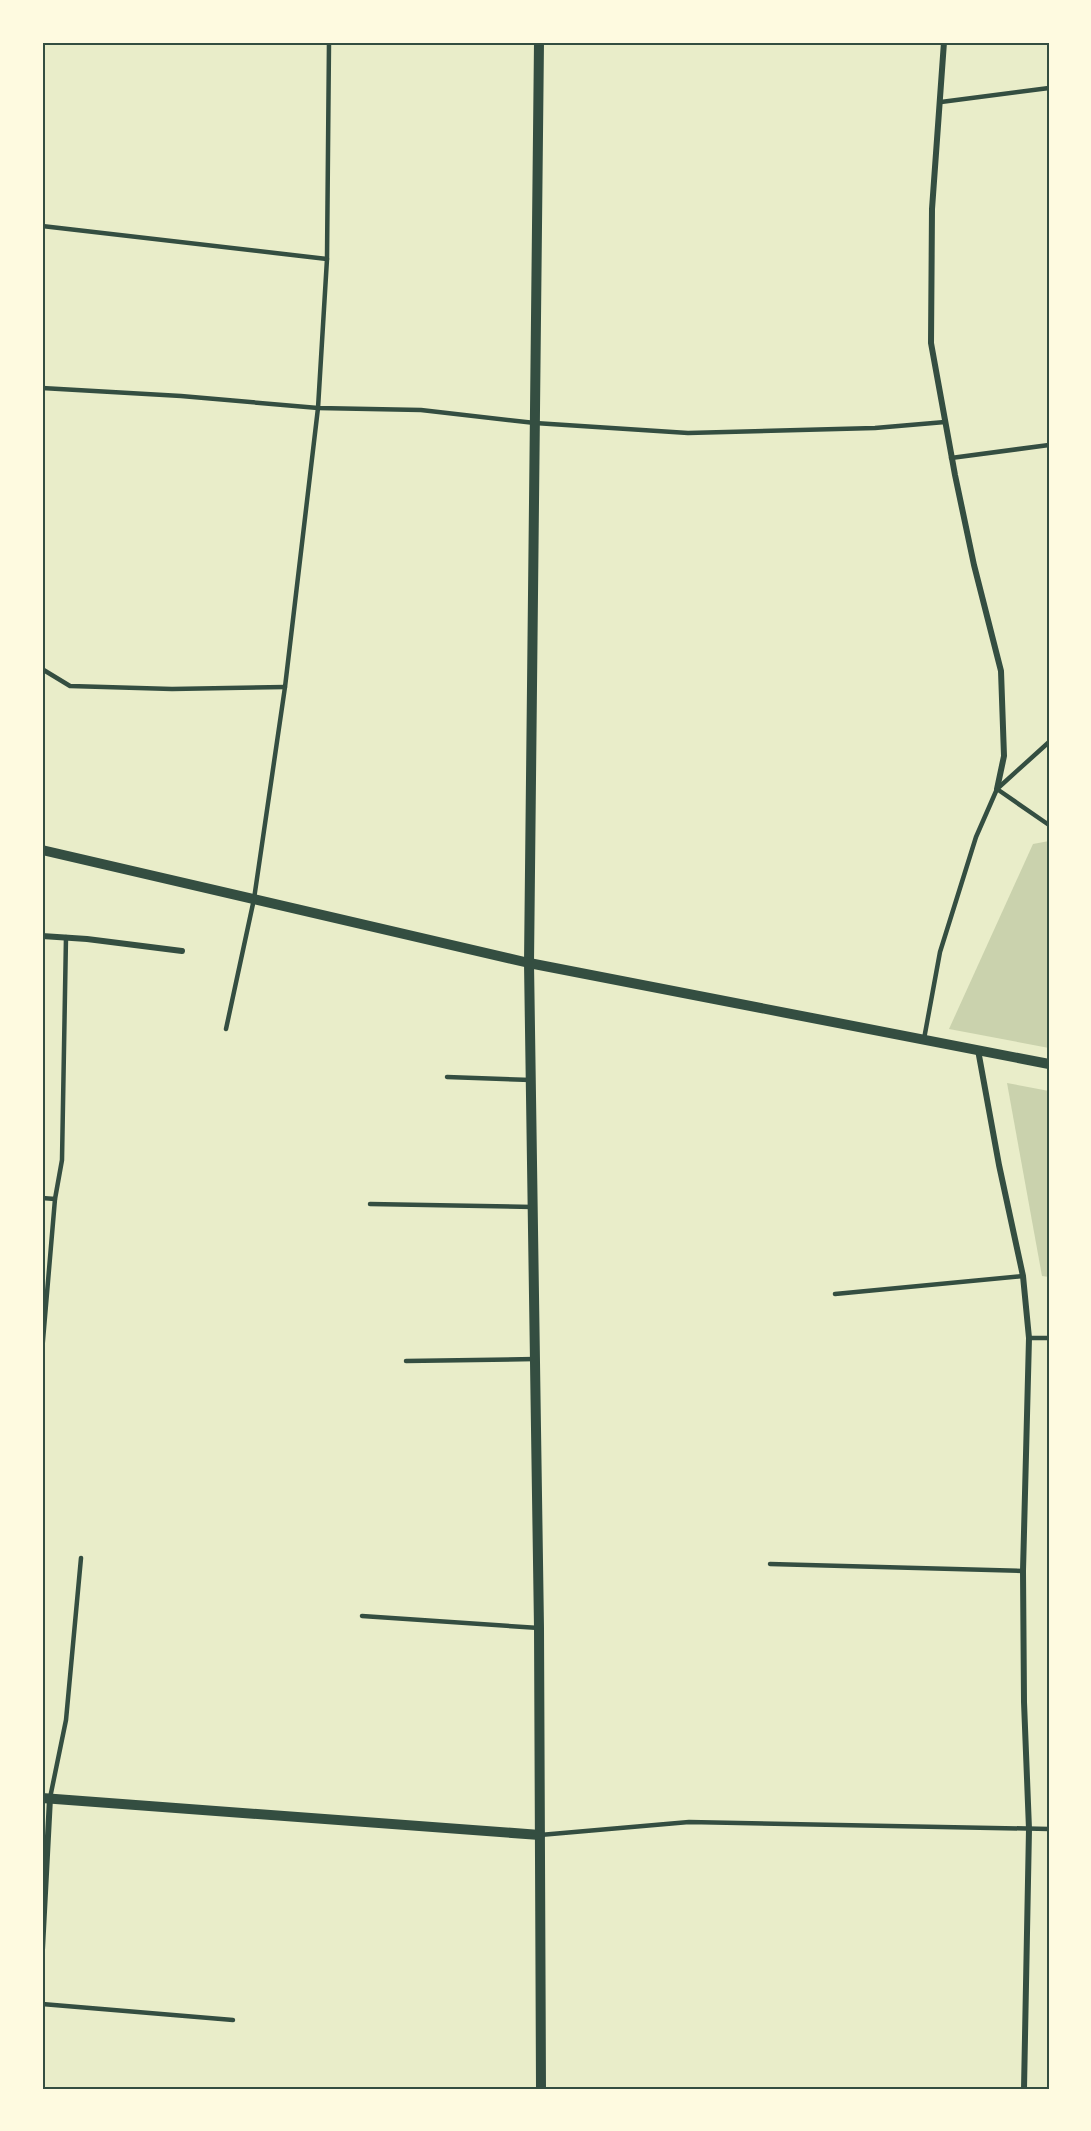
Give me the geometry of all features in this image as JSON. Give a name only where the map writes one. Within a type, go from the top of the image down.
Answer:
[{"type":"street","points":[[539,42],[529,963],[539,1628],[541,2089]]},
{"type":"street","points":[[944,42],[932,209],[931,343],[951,458],[974,565],[1001,671],[1004,756],[997,789]]},
{"type":"street","points":[[42,850],[529,963],[1049,1064]]},
{"type":"street","points":[[42,936],[182,951]]},
{"type":"street","points":[[978,1050],[999,1165],[1023,1276],[1029,1338],[1023,1571],[1024,1702],[1029,1829],[1024,2089]]},
{"type":"street","points":[[42,1950],[46,1798],[540,1835]]},
{"type":"lane","points":[[226,1029],[254,899],[285,687],[318,408],[327,259],[329,42]]},
{"type":"lane","points":[[941,102],[1049,88]]},
{"type":"lane","points":[[42,226],[327,259]]},
{"type":"lane","points":[[42,388],[181,396],[318,408],[421,410],[535,423],[688,433],[875,428],[945,422]]},
{"type":"lane","points":[[951,458],[1049,445]]},
{"type":"lane","points":[[42,669],[70,686],[172,689],[285,687]]},
{"type":"lane","points":[[924,1040],[939,952],[976,837],[997,789],[1049,742]]},
{"type":"lane","points":[[997,789],[1049,825]]},
{"type":"lane","points":[[42,1352],[56,1199],[62,1160],[66,937]]},
{"type":"lane","points":[[447,1077],[531,1080]]},
{"type":"lane","points":[[42,1198],[56,1199]]},
{"type":"lane","points":[[370,1204],[533,1207]]},
{"type":"lane","points":[[835,1294],[1023,1276]]},
{"type":"lane","points":[[1029,1338],[1049,1338]]},
{"type":"lane","points":[[406,1361],[535,1359]]},
{"type":"lane","points":[[46,1798],[66,1720],[81,1558]]},
{"type":"lane","points":[[770,1564],[1023,1571]]},
{"type":"lane","points":[[362,1616],[539,1628]]},
{"type":"lane","points":[[540,1835],[689,1822],[1049,1829]]},
{"type":"lane","points":[[42,2004],[233,2020]]},
{"type":"green space","points":[[1049,841],[1049,1048],[949,1029],[1033,844]]},
{"type":"green space","points":[[1007,1083],[1049,1091],[1049,1277],[1042,1276]]}]
